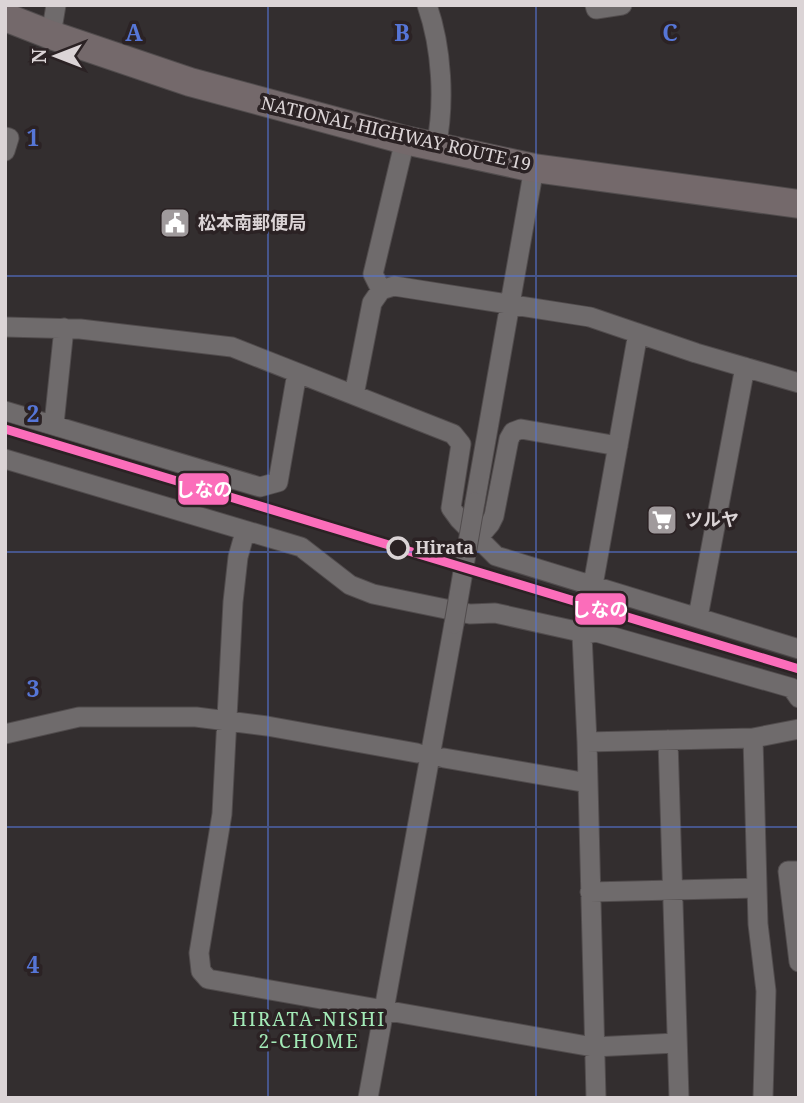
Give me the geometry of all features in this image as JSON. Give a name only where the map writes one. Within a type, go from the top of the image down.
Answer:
[{"type":"highway","name":"NATIONAL HIGHWAY ROUTE 19","points":[[5,17],[190,82],[405,140],[534,168],[799,204]]},
{"type":"street","points":[[51,35],[56,5]]},
{"type":"street","points":[[427,5],[435,28],[440,58],[439,133],[436,147]]},
{"type":"street","points":[[595,5],[596,9],[622,5]]},
{"type":"street","points":[[5,137],[9,138],[5,151]]},
{"type":"street","points":[[381,290],[373,274],[405,140]]},
{"type":"street","points":[[368,1098],[534,168]]},
{"type":"street","points":[[354,395],[372,303],[381,290],[394,286],[590,317],[799,383]]},
{"type":"street","points":[[5,327],[64,328],[232,346],[458,437],[461,443],[451,508],[496,555],[799,649]]},
{"type":"street","points":[[54,424],[64,328]]},
{"type":"street","points":[[593,585],[638,333]]},
{"type":"street","points":[[698,617],[745,367]]},
{"type":"street","points":[[5,411],[260,487],[278,482],[297,373]]},
{"type":"street","points":[[478,538],[491,524],[494,516],[509,439],[513,432],[521,429],[618,446]]},
{"type":"street","points":[[5,459],[301,547],[350,586],[373,594],[470,614],[495,613],[576,631],[582,635],[596,632],[792,688],[799,698]]},
{"type":"street","points":[[245,532],[233,602],[222,814],[199,953],[201,971],[208,979],[593,1047],[676,1043]]},
{"type":"street","points":[[582,635],[596,1098]]},
{"type":"street","points":[[5,734],[79,718],[196,718],[226,720],[417,753]]},
{"type":"street","points":[[587,742],[753,738],[799,729]]},
{"type":"street","points":[[753,738],[758,925],[766,991],[763,1098]]},
{"type":"street","points":[[668,740],[679,1098]]},
{"type":"street","points":[[444,758],[588,783]]},
{"type":"street","points":[[799,871],[788,870],[799,962]]},
{"type":"street","points":[[590,892],[757,888]]},
{"type":"transit line","name":"しなの","points":[[5,429],[799,669]]},
{"type":"place","name":"松本南郵便局","points":[[175,223]]},
{"type":"place","name":"ツルヤ","points":[[662,520]]},
{"type":"place","name":"Hirata","points":[[398,548]]},
{"type":"district","name":"HIRATA-NISHI 2-CHOME","points":[[309,1030]]}]
